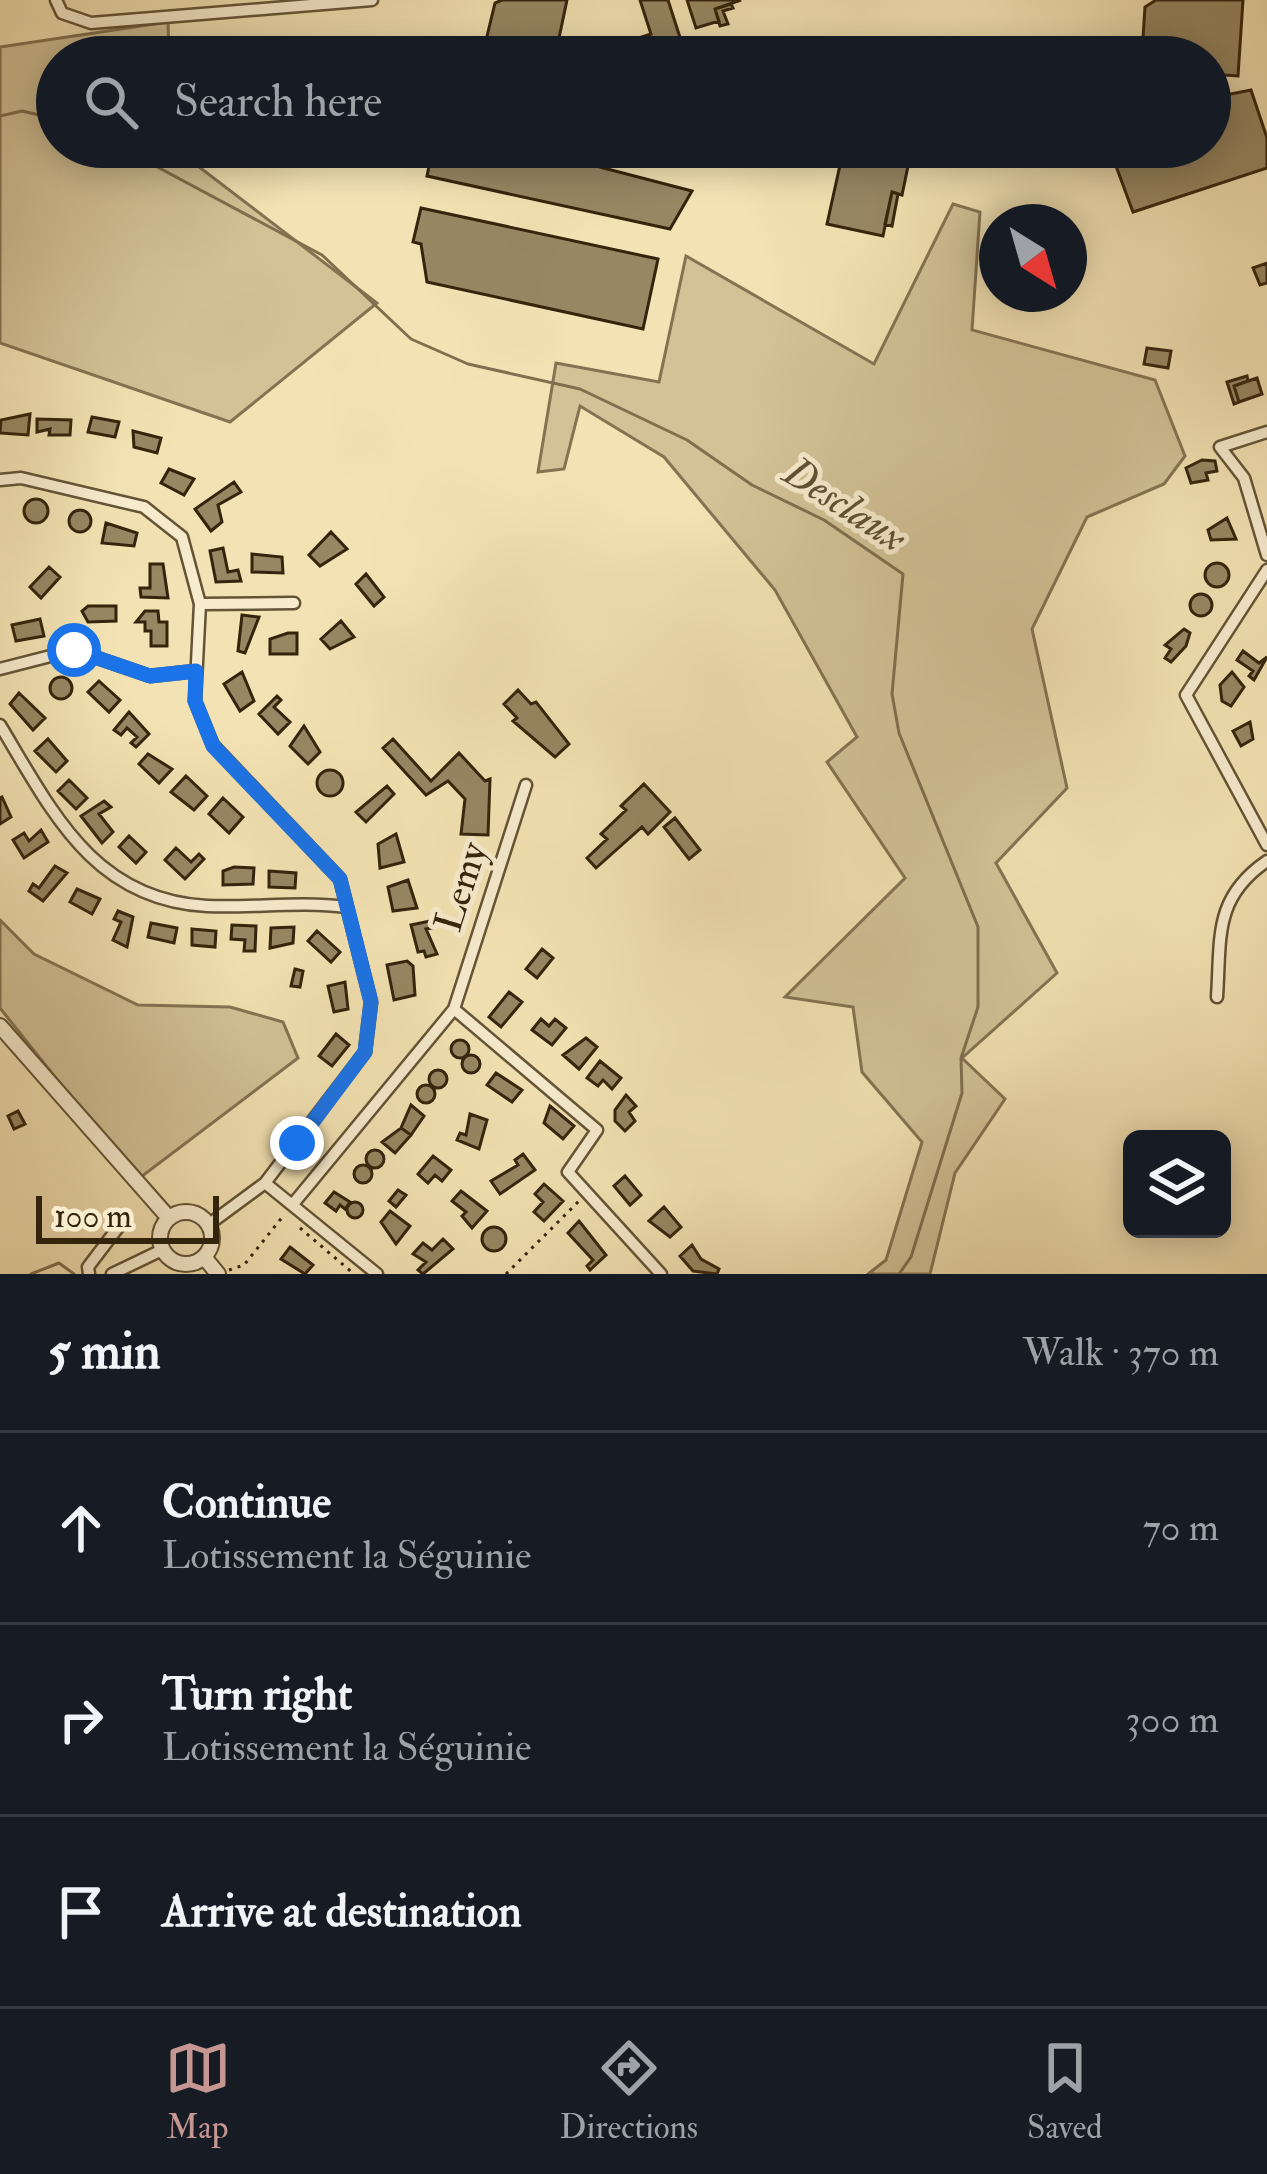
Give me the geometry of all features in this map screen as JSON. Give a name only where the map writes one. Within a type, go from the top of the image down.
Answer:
[{"type":"street","points":[[56,0],[62,13],[92,23],[372,0]]},
{"type":"street","points":[[1267,432],[1220,447],[1244,478],[1267,555]]},
{"type":"street","points":[[0,480],[21,478],[144,507],[182,537],[200,604],[195,701],[213,746],[340,879],[371,1002],[365,1052],[265,1184],[208,1225]]},
{"type":"street","points":[[1267,570],[1186,695],[1267,844]]},
{"type":"street","points":[[200,604],[294,603]]},
{"type":"street","points":[[0,669],[74,650],[150,676],[196,671]]},
{"type":"street","points":[[0,725],[74,844],[126,886],[199,906],[346,908]]},
{"type":"street","name":"Lemy","points":[[454,1009],[526,784]]},
{"type":"street","points":[[1217,998],[1223,912],[1231,893],[1267,861]]},
{"type":"street","points":[[293,1204],[454,1009],[597,1130],[568,1172],[661,1274]]},
{"type":"street","points":[[0,1026],[169,1218]]},
{"type":"street","points":[[265,1184],[377,1274]]},
{"type":"street","points":[[186,1212],[208,1225],[212,1242],[203,1257],[182,1264],[162,1250],[160,1233],[169,1218],[186,1212]]},
{"type":"street","points":[[89,1274],[88,1267],[124,1221]]},
{"type":"street","points":[[112,1274],[162,1250]]},
{"type":"street","points":[[203,1257],[220,1274]]},
{"type":"path","points":[[506,1274],[587,1193]]},
{"type":"path","points":[[220,1274],[244,1265],[284,1214],[354,1274]]},
{"type":"shaded area","points":[[168,22],[168,36],[74,36]]},
{"type":"shaded area","points":[[36,42],[36,168],[200,168],[377,303],[230,422],[0,343],[0,47]]},
{"type":"shaded area","points":[[953,204],[979,212],[972,330],[1155,380],[1185,456],[1164,484],[1087,517],[1032,629],[1067,788],[996,863],[1057,973],[962,1058],[1005,1099],[955,1173],[930,1274],[868,1274],[886,1260],[922,1142],[862,1072],[853,1007],[785,997],[905,878],[827,762],[857,737],[775,590],[664,457],[580,406],[564,469],[538,472],[556,363],[659,382],[686,256],[874,364]]},
{"type":"shaded area","points":[[0,920],[34,954],[138,1005],[230,1007],[283,1022],[298,1058],[137,1180],[0,1008]]},
{"type":"building","points":[[567,0],[559,36],[487,36],[495,3]]},
{"type":"building","points":[[640,0],[668,0],[680,36],[645,36],[651,34]]},
{"type":"building","points":[[687,0],[741,0],[715,9],[719,21],[696,28]]},
{"type":"building","points":[[1156,0],[1243,0],[1238,76],[1231,76],[1231,36],[1143,36],[1145,7]]},
{"type":"building","points":[[731,4],[733,8],[723,11],[728,24],[720,26],[715,9]]},
{"type":"building","points":[[1251,90],[1267,138],[1267,168],[1133,212],[1117,168],[1231,168],[1231,94]]},
{"type":"building","points":[[429,168],[604,168],[692,191],[670,229],[427,176]]},
{"type":"building","points":[[839,168],[908,168],[902,195],[892,192],[883,236],[827,224]]},
{"type":"building","points":[[892,192],[898,194],[892,226],[885,224]]},
{"type":"building","points":[[421,208],[658,259],[643,329],[427,282],[421,244],[413,242]]},
{"type":"building","points":[[1267,263],[1267,283],[1260,285],[1253,268]]},
{"type":"building","points":[[1147,348],[1171,351],[1168,368],[1144,364]]},
{"type":"building","points":[[1247,376],[1248,381],[1234,386],[1239,402],[1234,404],[1227,382]]},
{"type":"building","points":[[1257,378],[1262,394],[1239,402],[1234,386]]},
{"type":"building","points":[[30,414],[28,435],[0,433],[1,420]]},
{"type":"building","points":[[92,417],[119,422],[115,437],[88,432]]},
{"type":"building","points":[[37,419],[71,420],[70,435],[49,435],[50,429],[37,432]]},
{"type":"building","points":[[133,431],[161,438],[157,453],[134,447]]},
{"type":"building","points":[[1202,460],[1215,461],[1217,471],[1206,473],[1208,480],[1191,483],[1186,468]]},
{"type":"building","points":[[169,469],[194,479],[184,495],[161,483]]},
{"type":"building","points":[[234,482],[241,492],[218,505],[222,522],[211,531],[195,509]]},
{"type":"building","points":[[36,499],[48,511],[36,523],[24,511]]},
{"type":"building","points":[[80,510],[91,521],[80,532],[69,521]]},
{"type":"building","points":[[1227,518],[1236,539],[1211,540],[1208,530]]},
{"type":"building","points":[[106,523],[137,533],[134,546],[102,543]]},
{"type":"building","points":[[331,532],[347,549],[320,566],[309,555]]},
{"type":"building","points":[[223,548],[228,572],[238,570],[241,581],[216,582],[210,551]]},
{"type":"building","points":[[252,554],[282,557],[283,573],[252,572]]},
{"type":"building","points":[[1217,563],[1229,575],[1217,587],[1205,575]]},
{"type":"building","points":[[150,564],[163,564],[168,598],[141,597],[140,588],[150,588]]},
{"type":"building","points":[[49,567],[60,577],[41,598],[30,587]]},
{"type":"building","points":[[366,574],[384,597],[374,606],[356,584]]},
{"type":"building","points":[[1201,594],[1212,605],[1201,616],[1190,605]]},
{"type":"building","points":[[88,606],[116,606],[116,621],[88,622],[82,611]]},
{"type":"building","points":[[145,611],[158,611],[159,622],[167,622],[167,646],[151,646],[151,631],[145,631],[145,622],[136,622]]},
{"type":"building","points":[[242,615],[259,617],[245,653],[238,651]]},
{"type":"building","points":[[40,619],[44,636],[16,641],[12,625]]},
{"type":"building","points":[[341,621],[354,637],[330,649],[321,639]]},
{"type":"building","points":[[1184,629],[1190,633],[1186,646],[1171,662],[1165,658],[1171,649],[1165,645]]},
{"type":"building","points":[[297,633],[297,654],[270,654],[270,639]]},
{"type":"building","points":[[1243,651],[1259,663],[1267,657],[1254,680],[1249,676],[1253,671],[1237,660]]},
{"type":"building","points":[[242,672],[254,701],[240,711],[224,684]]},
{"type":"building","points":[[1232,672],[1244,687],[1231,706],[1222,701],[1220,685]]},
{"type":"building","points":[[61,677],[72,688],[61,699],[50,688]]},
{"type":"building","points":[[99,681],[120,700],[109,712],[88,692]]},
{"type":"building","points":[[518,690],[531,704],[536,702],[569,744],[555,757],[513,721],[517,718],[504,704]]},
{"type":"building","points":[[19,693],[45,718],[33,730],[10,704]]},
{"type":"building","points":[[277,696],[281,700],[274,707],[290,722],[278,734],[259,714]]},
{"type":"building","points":[[129,712],[149,734],[136,747],[131,743],[137,737],[127,728],[121,735],[114,730]]},
{"type":"building","points":[[1250,722],[1253,739],[1241,746],[1233,731]]},
{"type":"building","points":[[304,726],[320,752],[308,764],[290,746]]},
{"type":"building","points":[[48,739],[67,761],[56,772],[35,751]]},
{"type":"building","points":[[393,739],[431,781],[459,753],[485,781],[490,779],[488,835],[461,834],[465,799],[448,781],[426,795],[383,748]]},
{"type":"building","points":[[148,754],[172,769],[159,783],[139,764]]},
{"type":"building","points":[[330,770],[343,783],[330,796],[317,783]]},
{"type":"building","points":[[186,776],[207,796],[194,810],[171,792]]},
{"type":"building","points":[[69,780],[87,798],[76,809],[58,791]]},
{"type":"building","points":[[644,784],[670,812],[648,834],[642,827],[596,868],[587,858],[607,839],[601,834],[626,810],[621,806]]},
{"type":"building","points":[[387,786],[394,794],[366,822],[356,812]]},
{"type":"building","points":[[0,798],[11,817],[0,824]]},
{"type":"building","points":[[223,798],[243,817],[229,833],[209,814]]},
{"type":"building","points":[[104,801],[111,807],[99,814],[113,832],[102,843],[81,816]]},
{"type":"building","points":[[675,818],[700,850],[689,859],[664,827]]},
{"type":"building","points":[[41,830],[48,842],[24,858],[13,840],[24,833],[29,841]]},
{"type":"building","points":[[396,834],[404,862],[380,868],[378,844]]},
{"type":"building","points":[[129,836],[146,852],[136,863],[119,847]]},
{"type":"building","points":[[176,848],[191,862],[199,854],[204,859],[185,879],[165,860]]},
{"type":"building","points":[[55,866],[67,873],[43,901],[29,891],[33,884],[39,888]]},
{"type":"building","points":[[254,868],[253,884],[223,885],[223,871]]},
{"type":"building","points":[[269,871],[296,873],[295,888],[269,887]]},
{"type":"building","points":[[408,880],[417,908],[393,911],[388,887]]},
{"type":"building","points":[[77,889],[100,899],[92,914],[70,902]]},
{"type":"building","points":[[118,911],[133,917],[127,947],[113,940],[121,922],[114,919]]},
{"type":"building","points":[[430,921],[432,928],[426,929],[437,954],[426,957],[424,951],[418,952],[411,925]]},
{"type":"building","points":[[151,923],[177,928],[174,943],[148,937]]},
{"type":"building","points":[[232,925],[256,926],[255,951],[244,951],[245,940],[231,939]]},
{"type":"building","points":[[294,927],[293,943],[270,948],[271,928]]},
{"type":"building","points":[[192,929],[216,931],[215,947],[192,945]]},
{"type":"building","points":[[317,931],[340,952],[331,962],[308,941]]},
{"type":"building","points":[[542,949],[553,958],[537,978],[526,969]]},
{"type":"building","points":[[407,961],[413,966],[415,995],[394,1000],[387,965]]},
{"type":"building","points":[[295,969],[303,971],[300,987],[291,986]]},
{"type":"building","points":[[345,982],[348,1009],[334,1012],[328,986]]},
{"type":"building","points":[[509,992],[522,1002],[501,1027],[489,1017]]},
{"type":"building","points":[[541,1019],[549,1026],[555,1019],[566,1028],[552,1045],[532,1030]]},
{"type":"building","points":[[336,1034],[349,1045],[332,1066],[319,1056]]},
{"type":"building","points":[[586,1038],[597,1047],[579,1069],[563,1055]]},
{"type":"building","points":[[460,1040],[469,1049],[460,1058],[451,1049]]},
{"type":"building","points":[[471,1055],[480,1064],[471,1073],[462,1064]]},
{"type":"building","points":[[600,1061],[621,1078],[612,1089],[603,1080],[598,1086],[587,1078]]},
{"type":"building","points":[[438,1070],[447,1079],[438,1088],[429,1079]]},
{"type":"building","points":[[496,1073],[522,1090],[512,1102],[487,1085]]},
{"type":"building","points":[[426,1085],[435,1094],[426,1103],[417,1094]]},
{"type":"building","points":[[626,1095],[636,1106],[629,1112],[635,1121],[625,1131],[615,1121],[615,1110]]},
{"type":"building","points":[[411,1105],[424,1116],[411,1135],[401,1128]]},
{"type":"building","points":[[550,1106],[574,1126],[563,1139],[544,1123]]},
{"type":"building","points":[[18,1111],[25,1124],[14,1129],[8,1116]]},
{"type":"building","points":[[470,1114],[487,1120],[479,1149],[457,1140],[460,1133],[466,1135]]},
{"type":"building","points":[[401,1128],[411,1135],[395,1153],[382,1142]]},
{"type":"building","points":[[375,1150],[384,1159],[375,1168],[366,1159]]},
{"type":"building","points":[[523,1154],[535,1170],[500,1194],[491,1181],[518,1165],[515,1160]]},
{"type":"building","points":[[433,1156],[451,1170],[442,1181],[435,1175],[428,1183],[418,1174]]},
{"type":"building","points":[[363,1165],[372,1174],[363,1183],[354,1174]]},
{"type":"building","points":[[625,1176],[641,1195],[630,1205],[614,1186]]},
{"type":"building","points":[[544,1184],[563,1201],[544,1221],[534,1212],[543,1202],[535,1194]]},
{"type":"building","points":[[398,1190],[406,1195],[396,1207],[389,1201]]},
{"type":"building","points":[[461,1191],[487,1211],[472,1228],[462,1216],[466,1212],[452,1201]]},
{"type":"building","points":[[334,1192],[350,1202],[345,1209],[340,1205],[336,1211],[325,1203]]},
{"type":"building","points":[[355,1202],[363,1210],[355,1218],[347,1210]]},
{"type":"building","points":[[664,1207],[681,1227],[670,1237],[649,1221]]},
{"type":"building","points":[[390,1211],[410,1226],[396,1244],[381,1222]]},
{"type":"building","points":[[579,1221],[606,1255],[590,1270],[587,1266],[593,1260],[568,1233]]},
{"type":"building","points":[[494,1227],[506,1239],[494,1251],[482,1239]]},
{"type":"building","points":[[443,1239],[453,1249],[423,1274],[418,1270],[426,1262],[413,1254],[423,1243],[432,1250]]},
{"type":"building","points":[[692,1245],[701,1259],[719,1269],[717,1274],[693,1271],[680,1256]]},
{"type":"building","points":[[290,1247],[313,1265],[305,1274],[281,1259]]},
{"type":"waterway","name":"Desclaux","points":[[0,116],[22,111],[36,114]]},
{"type":"waterway","name":"Desclaux","points":[[159,168],[322,255],[411,339],[468,364],[580,389],[687,440],[752,485],[824,520],[903,574],[892,694],[899,733],[978,927],[978,1007],[961,1058],[962,1093],[911,1257],[899,1274]]},
{"type":"waterway","points":[[31,1274],[59,1263],[74,1274]]},
{"type":"route","points":[[74,650],[106,656],[150,676],[196,671],[195,701],[213,746],[340,879],[371,1002],[371,1032],[365,1052],[297,1143]]}]
